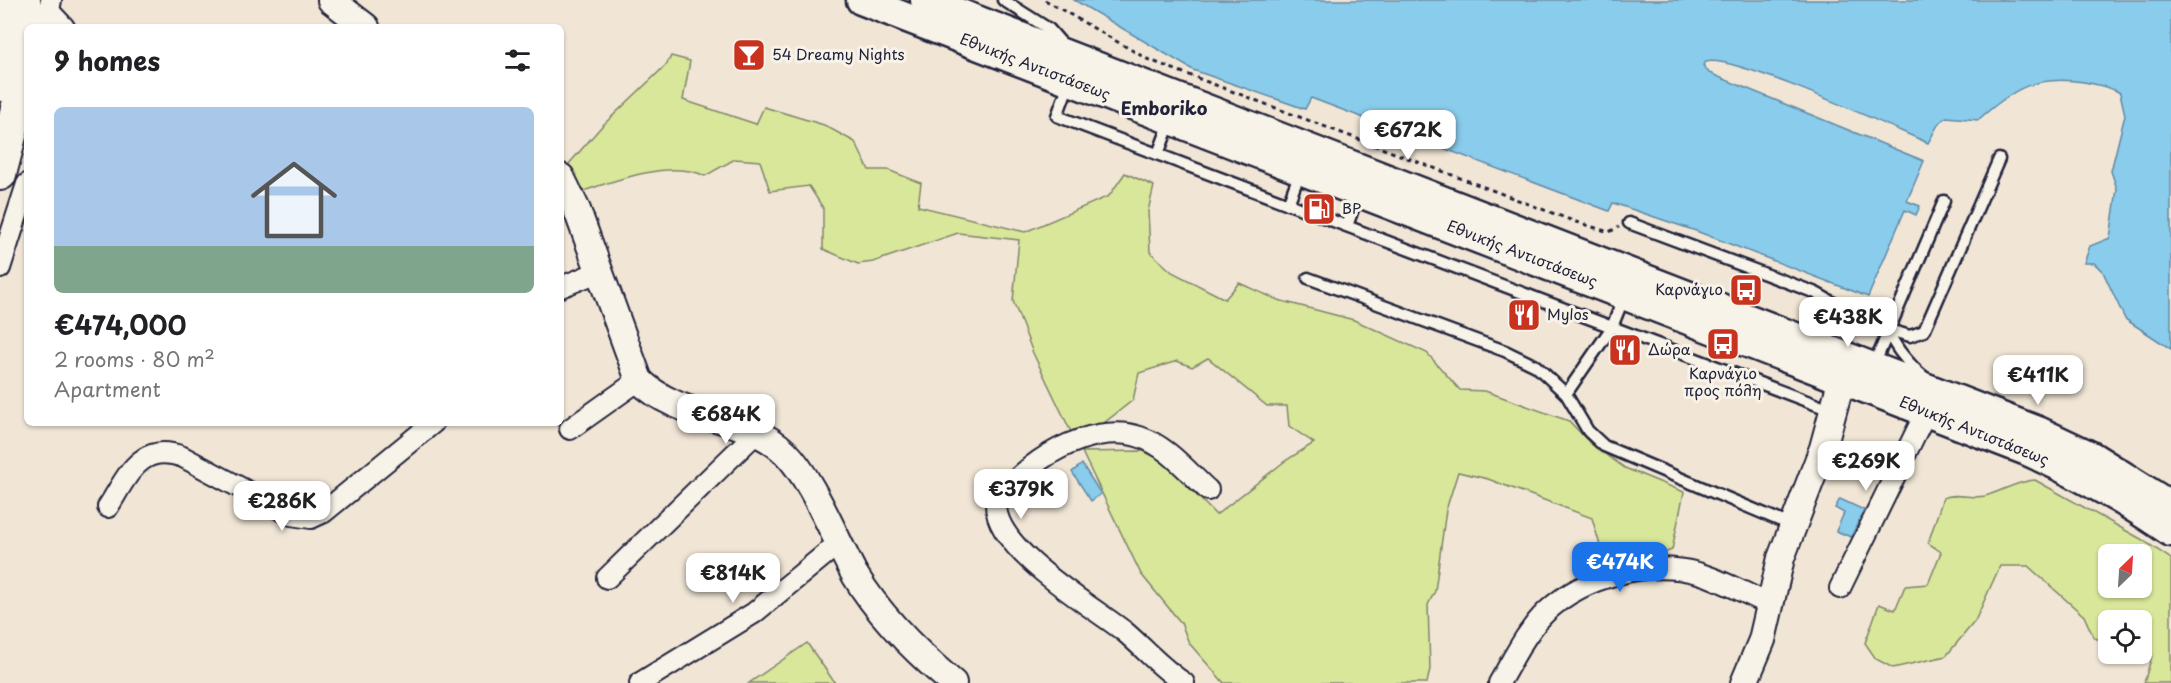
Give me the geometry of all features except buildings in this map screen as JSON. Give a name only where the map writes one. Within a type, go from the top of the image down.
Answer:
[{"type":"main road","points":[[0,85],[5,43],[2,0]]},
{"type":"main road","name":"Εθνικής Αντιστάσεως","points":[[861,0],[1074,70],[1874,365],[1934,402],[2027,451],[2082,476],[2132,505],[2171,532]]},
{"type":"main road","name":"Εθνικής Αντιστάσεως","points":[[925,0],[1074,70],[1171,119],[1301,170],[1842,378],[2038,431],[2093,457],[2171,506]]},
{"type":"main road","points":[[0,174],[24,76]]},
{"type":"street","points":[[331,0],[362,24]]},
{"type":"street","points":[[37,12],[59,24]]},
{"type":"street","points":[[564,183],[577,210],[639,380],[663,398],[756,433],[787,454],[801,474],[867,593],[883,614],[953,683]]},
{"type":"street","points":[[0,268],[24,193]]},
{"type":"street","points":[[564,286],[598,272]]},
{"type":"street","points":[[1744,683],[1762,640],[1769,604],[1793,526],[1819,461],[1842,378],[1856,368],[1874,365]]},
{"type":"street","points":[[570,429],[639,380]]},
{"type":"street","points":[[1840,588],[1934,402]]},
{"type":"street","points":[[108,507],[137,463],[154,453],[164,452],[183,457],[291,515],[311,518],[324,512],[429,426]]},
{"type":"street","points":[[607,578],[756,433]]},
{"type":"street","points":[[1184,683],[1162,667],[1126,633],[1042,574],[1003,528],[996,505],[1002,495],[1028,470],[1054,451],[1079,440],[1109,433],[1124,433],[1149,441],[1172,457],[1208,490]]},
{"type":"street","points":[[640,683],[754,613],[839,543]]},
{"type":"street","points":[[1499,683],[1547,611],[1581,590],[1620,573],[1646,569],[1685,571],[1699,574],[1769,604]]},
{"type":"lane","points":[[1003,0],[1049,29],[1074,70],[1057,116],[1833,411]]},
{"type":"lane","points":[[1158,154],[1171,119]]},
{"type":"lane","points":[[1889,330],[1910,336],[1924,331],[1999,159]]},
{"type":"lane","points":[[1288,204],[1301,170]]},
{"type":"lane","points":[[1347,226],[1360,192]]},
{"type":"lane","points":[[1874,365],[1944,201]]},
{"type":"lane","points":[[1629,223],[1816,293],[1850,312],[1868,312],[1882,321],[1889,330],[1901,353],[1916,370],[1934,402]]},
{"type":"lane","points":[[1308,278],[1520,357],[1548,376],[1566,394],[1588,431],[1604,446],[1793,526]]},
{"type":"lane","points":[[1566,394],[1612,327],[1625,294]]},
{"type":"lane","points":[[1821,345],[1843,316],[1850,312]]},
{"type":"path","points":[[1045,0],[1147,59],[1218,87],[1576,222],[1609,232],[1629,223]]},
{"type":"green space","points":[[671,56],[690,61],[683,100],[756,124],[764,107],[824,125],[855,142],[869,170],[888,170],[921,183],[918,206],[1025,232],[1109,196],[1125,173],[1154,186],[1148,211],[1150,252],[1172,272],[1225,299],[1239,283],[1278,300],[1354,320],[1427,353],[1460,390],[1485,391],[1569,421],[1590,443],[1625,468],[1684,492],[1672,550],[1645,560],[1602,552],[1592,518],[1488,479],[1458,472],[1446,510],[1435,591],[1428,605],[1430,669],[1427,683],[1224,683],[1189,643],[1181,623],[1141,574],[1082,452],[1143,451],[1163,461],[1216,515],[1285,461],[1314,443],[1289,426],[1287,406],[1267,406],[1208,358],[1192,367],[1177,361],[1139,373],[1133,400],[1100,426],[1073,436],[1033,353],[1013,301],[1019,240],[958,233],[873,262],[858,264],[823,249],[823,208],[809,186],[770,191],[760,161],[735,159],[705,176],[691,171],[659,171],[624,178],[578,193],[564,177],[564,170],[601,127],[667,64]]},
{"type":"green space","points":[[2035,480],[2148,544],[2098,544],[2098,598],[2152,598],[2152,546],[2171,559],[2171,683],[2144,683],[2149,664],[2152,664],[2152,610],[2098,610],[2098,639],[2094,638],[2084,616],[2028,566],[2000,566],[1975,621],[1946,656],[1893,668],[1876,659],[1865,643],[1879,604],[1895,610],[1905,586],[1928,584],[1941,552],[1928,543],[1943,498],[1985,496],[2016,484]]},
{"type":"green space","points":[[807,643],[835,683],[749,683]]},
{"type":"water","points":[[1074,0],[2171,0],[2171,349],[2125,319],[2103,272],[2094,263],[2084,263],[2090,246],[2110,238],[2117,189],[2111,171],[2125,115],[2120,93],[2107,87],[2067,80],[2052,80],[2026,86],[2014,92],[1978,120],[1947,117],[1939,123],[1928,143],[1778,80],[1721,62],[1706,62],[1703,65],[1709,73],[1924,161],[1907,201],[1920,206],[1916,215],[1905,210],[1868,297],[1696,231],[1613,203],[1609,211],[1311,98],[1305,109],[1193,70]]},
{"type":"water","points":[[1082,464],[1101,494],[1091,501],[1072,472]]},
{"type":"water","points":[[1840,499],[1864,510],[1851,537],[1836,531],[1844,513],[1835,508]]},
{"type":"place","name":"54 Dreamy Nights","points":[[749,55]]},
{"type":"place","name":"BP","points":[[1319,209]]},
{"type":"place","name":"Καρνάγιο","points":[[1746,290]]},
{"type":"place","name":"Mylos","points":[[1524,315]]},
{"type":"place","name":"Καρνάγιο προς πόλη","points":[[1723,344]]},
{"type":"place","name":"Δώρα","points":[[1625,350]]},
{"type":"district","name":"Emboriko","points":[[1164,109]]}]
